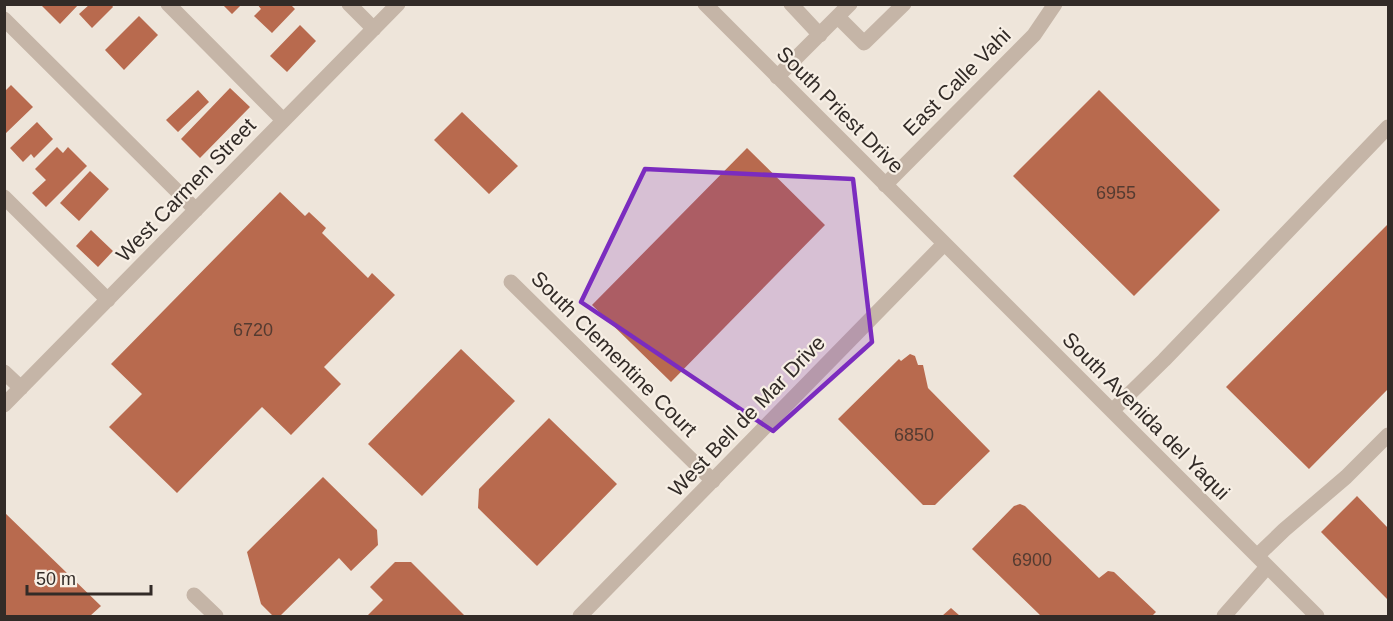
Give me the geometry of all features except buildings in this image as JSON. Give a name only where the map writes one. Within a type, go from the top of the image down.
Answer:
[{"type":"street","points":[[168,4],[284,120]]},
{"type":"street","points":[[349,4],[374,29]]},
{"type":"street","name":"West Carmen Street","points":[[4,405],[398,4]]},
{"type":"street","name":"South Priest Drive","points":[[705,4],[944,244]]},
{"type":"street","points":[[790,4],[820,34]]},
{"type":"street","points":[[777,77],[850,4]]},
{"type":"street","points":[[838,17],[864,43],[904,4]]},
{"type":"street","name":"East Calle Vahi","points":[[885,185],[1034,35],[1055,4]]},
{"type":"street","points":[[4,19],[196,210]]},
{"type":"street","points":[[1112,411],[1389,127]]},
{"type":"street","points":[[4,197],[108,300]]},
{"type":"street","name":"South Avenida del Yaqui","points":[[944,244],[1317,616]]},
{"type":"street","name":"West Bell de Mar Drive","points":[[580,616],[944,244]]},
{"type":"street","name":"South Clementine Court","points":[[512,282],[713,481]]},
{"type":"street","points":[[4,372],[21,388]]},
{"type":"street","points":[[1224,616],[1284,530],[1346,477],[1389,435]]},
{"type":"street","points":[[194,595],[216,616]]},
{"type":"highlighted area","points":[[645,169],[853,179],[872,342],[773,431],[581,302]]}]
